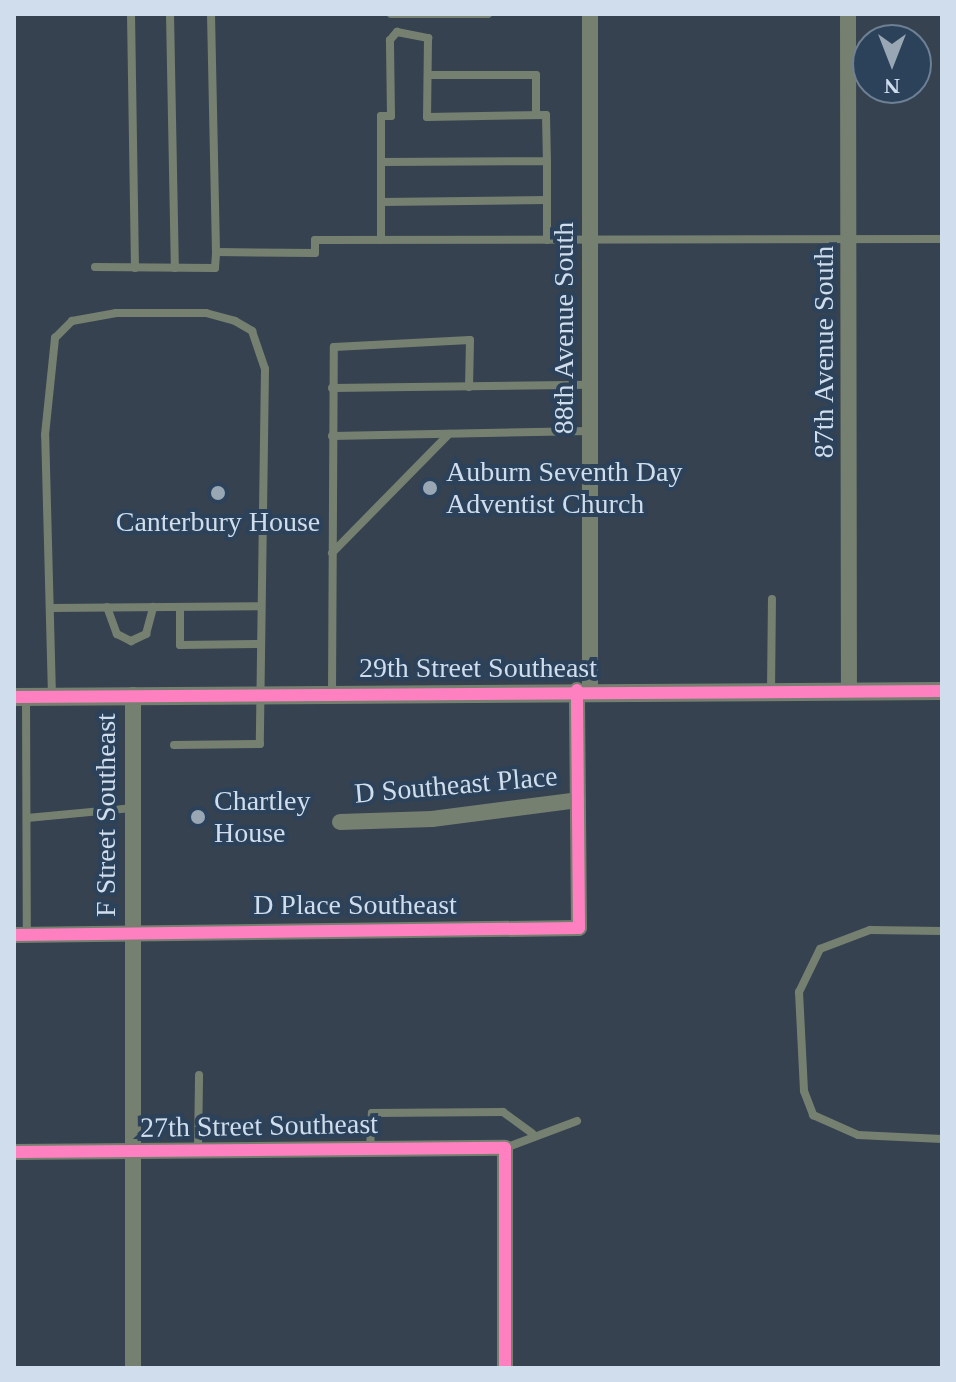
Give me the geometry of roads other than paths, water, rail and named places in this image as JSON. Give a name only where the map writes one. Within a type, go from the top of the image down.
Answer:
[{"type":"street","name":"88th Avenue South","points":[[579,928],[578,800],[584,690],[590,431],[590,14]]},
{"type":"street","name":"87th Avenue South","points":[[848,14],[851,240],[849,691]]},
{"type":"street","name":"29th Street Southeast","points":[[20,697],[584,690],[942,691]]},
{"type":"street","name":"F Street Southeast","points":[[133,695],[133,1368]]},
{"type":"street","name":"D Southeast Place","points":[[340,822],[432,819],[578,800]]},
{"type":"street","name":"D Place Southeast","points":[[20,935],[579,928]]},
{"type":"street","name":"27th Street Southeast","points":[[14,1152],[505,1148]]},
{"type":"street","points":[[505,1148],[505,1368]]},
{"type":"lane","points":[[131,14],[135,268]]},
{"type":"lane","points":[[170,14],[175,268]]},
{"type":"lane","points":[[95,267],[215,268],[211,14]]},
{"type":"lane","points":[[391,14],[488,14]]},
{"type":"lane","points":[[381,240],[381,116],[391,116],[390,40],[397,32],[428,38],[427,117],[546,115],[547,240]]},
{"type":"lane","points":[[428,75],[536,75],[536,115]]},
{"type":"lane","points":[[381,162],[547,161]]},
{"type":"lane","points":[[381,202],[547,200]]},
{"type":"lane","points":[[216,252],[315,253],[315,240],[942,239]]},
{"type":"lane","points":[[52,696],[45,435],[55,338],[72,321],[95,315],[169,311],[235,321],[252,331],[263,356],[260,744],[174,745]]},
{"type":"lane","points":[[332,693],[332,388],[339,343],[470,340],[469,387]]},
{"type":"lane","points":[[332,388],[590,385]]},
{"type":"lane","points":[[332,436],[590,431]]},
{"type":"lane","points":[[332,554],[449,434]]},
{"type":"lane","points":[[771,691],[772,599]]},
{"type":"lane","points":[[51,608],[260,606]]},
{"type":"lane","points":[[107,607],[117,634],[131,641],[146,634],[153,607]]},
{"type":"lane","points":[[180,607],[180,645],[260,644]]},
{"type":"lane","points":[[20,697],[27,818],[20,935]]},
{"type":"lane","points":[[27,818],[132,808]]},
{"type":"lane","points":[[942,931],[870,930],[820,949],[799,992],[804,1091],[813,1115],[858,1135],[942,1139]]},
{"type":"lane","points":[[198,1151],[199,1075]]},
{"type":"lane","points":[[370,1149],[372,1113],[503,1112],[532,1133]]},
{"type":"lane","points":[[505,1148],[532,1133],[577,1121]]},
{"type":"place","name":"Auburn Seventh Day Adventist Church","points":[[430,488]]},
{"type":"place","name":"Canterbury House","points":[[218,493]]},
{"type":"place","name":"Chartley House","points":[[198,817]]}]
